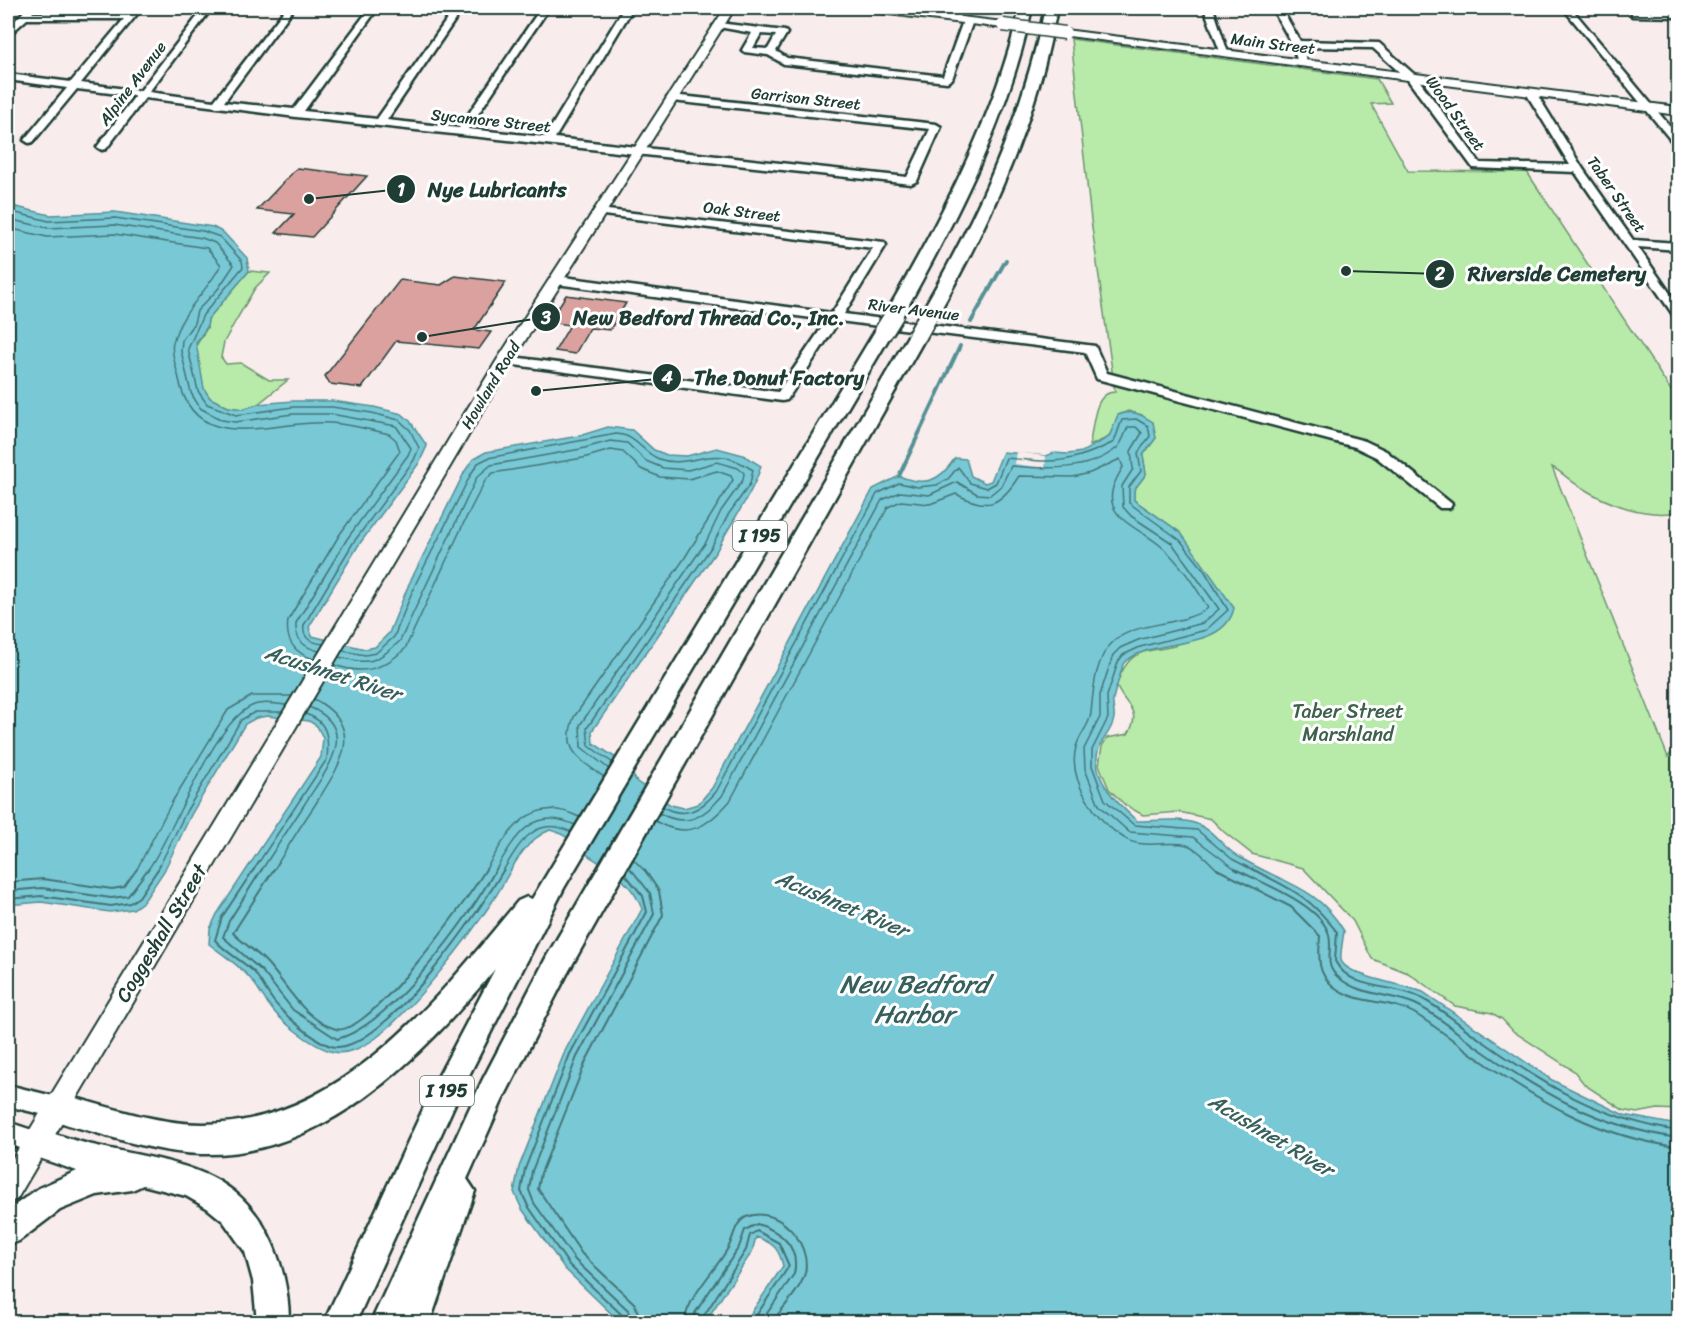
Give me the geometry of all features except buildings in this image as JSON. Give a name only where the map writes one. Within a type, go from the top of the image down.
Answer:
[{"type":"highway","name":"I 195","points":[[340,1323],[448,1088],[564,864],[889,323],[946,223],[976,159],[1007,81],[1026,8]]},
{"type":"highway","name":"I 195","points":[[387,1323],[459,1162],[525,1026],[590,905],[961,262],[1010,153],[1038,70],[1051,8]]},
{"type":"highway","points":[[57,1107],[167,1134],[202,1139],[244,1135],[300,1117],[359,1084],[413,1041],[471,980],[564,864]]},
{"type":"highway","points":[[414,1323],[464,1182],[525,1026]]},
{"type":"highway","points":[[36,1142],[87,1159],[199,1186],[218,1197],[235,1211],[250,1229],[268,1271],[273,1323]]},
{"type":"highway","points":[[8,1230],[37,1205],[79,1186],[131,1175],[171,1178]]},
{"type":"main road","name":"Howland Road","points":[[315,676],[505,360],[730,8]]},
{"type":"main road","name":"Main Street","points":[[864,8],[960,16],[1003,25],[1678,111]]},
{"type":"main road","name":"Coggeshall Street","points":[[8,1190],[315,676]]},
{"type":"street","points":[[8,33],[32,8]]},
{"type":"street","name":"Alpine Avenue","points":[[102,147],[208,8]]},
{"type":"street","points":[[217,104],[290,8]]},
{"type":"street","points":[[296,114],[375,8]]},
{"type":"street","points":[[378,123],[459,8]]},
{"type":"street","points":[[461,132],[545,8]]},
{"type":"street","points":[[548,141],[629,8]]},
{"type":"street","points":[[1209,8],[1226,54]]},
{"type":"street","points":[[1277,8],[1297,44],[1302,64]]},
{"type":"street","points":[[1567,8],[1678,142]]},
{"type":"street","points":[[24,16],[135,12]]},
{"type":"street","points":[[29,140],[135,12]]},
{"type":"street","points":[[1635,14],[1678,14]]},
{"type":"street","points":[[758,31],[747,50],[771,52],[781,60],[948,79],[960,16]]},
{"type":"street","points":[[718,26],[782,33],[771,52]]},
{"type":"street","name":"Wood Street","points":[[1297,44],[1376,45],[1412,78],[1477,166],[1578,169]]},
{"type":"street","name":"Sycamore Street","points":[[8,77],[296,114],[911,181],[936,127]]},
{"type":"street","name":"Taber Street","points":[[1531,93],[1578,169],[1632,243],[1678,313]]},
{"type":"street","name":"Garrison Street","points":[[672,98],[936,127]]},
{"type":"street","name":"Oak Street","points":[[599,212],[880,245],[834,316]]},
{"type":"street","points":[[1632,243],[1678,246]]},
{"type":"street","name":"River Avenue","points":[[556,280],[1090,349],[1102,376],[1360,444],[1381,454],[1444,504]]},
{"type":"street","points":[[505,360],[782,397],[834,316]]},
{"type":"street","points":[[8,1096],[57,1107]]},
{"type":"street","points":[[8,1133],[36,1142]]},
{"type":"green space","name":"Taber Street Marshland","points":[[1071,39],[1377,79],[1391,103],[1371,104],[1408,171],[1527,172],[1678,401],[1678,512],[1653,513],[1614,504],[1590,493],[1552,467],[1668,757],[1678,744],[1678,1110],[1658,1109],[1637,1113],[1623,1110],[1585,1085],[1574,1071],[1514,1032],[1502,1019],[1492,1013],[1455,1006],[1408,973],[1372,959],[1353,921],[1303,868],[1252,854],[1211,819],[1179,812],[1143,815],[1125,805],[1109,789],[1099,765],[1102,746],[1107,738],[1128,734],[1134,718],[1133,712],[1116,684],[1121,672],[1138,654],[1175,646],[1181,533],[1134,500],[1134,490],[1146,474],[1143,455],[1156,438],[1142,415],[1128,411],[1118,415],[1109,437],[1089,446],[1098,405],[1107,394],[1115,392],[1091,220]]},
{"type":"green space","points":[[249,271],[270,273],[255,288],[235,322],[224,342],[221,357],[226,364],[241,363],[269,380],[288,380],[258,404],[243,409],[228,407],[210,398],[204,389],[194,349],[207,328],[208,319]]},
{"type":"water","name":"New Bedford Harbor","points":[[8,205],[50,215],[115,212],[213,227],[224,233],[247,258],[249,271],[208,319],[207,327],[196,343],[204,389],[210,398],[228,407],[243,409],[258,404],[332,401],[402,414],[410,421],[427,446],[419,463],[358,546],[309,627],[312,636],[365,649],[375,647],[389,633],[409,584],[465,471],[473,459],[486,452],[579,436],[608,427],[632,430],[654,450],[667,455],[687,456],[717,448],[743,455],[761,466],[747,498],[717,550],[592,731],[593,743],[627,765],[637,782],[671,805],[684,808],[698,804],[712,788],[873,489],[899,476],[917,481],[932,480],[944,472],[955,458],[966,459],[971,476],[985,483],[991,481],[1003,452],[1046,456],[1053,453],[1082,452],[1109,437],[1118,415],[1128,412],[1136,413],[1153,422],[1156,438],[1143,455],[1146,474],[1134,490],[1134,500],[1181,533],[1234,608],[1227,622],[1216,632],[1201,639],[1134,655],[1123,664],[1113,700],[1113,723],[1098,751],[1099,772],[1108,790],[1137,821],[1175,820],[1202,826],[1236,855],[1308,893],[1333,915],[1344,931],[1341,960],[1353,971],[1423,992],[1552,1080],[1624,1115],[1678,1125],[1678,1322],[745,1322],[783,1266],[774,1247],[756,1237],[752,1252],[705,1322],[620,1322],[565,1269],[522,1209],[514,1192],[519,1167],[565,1051],[642,909],[627,884],[567,838],[550,830],[531,842],[470,934],[423,992],[376,1038],[361,1047],[342,1053],[322,1048],[288,1025],[274,1011],[244,972],[209,944],[210,929],[217,914],[321,757],[323,738],[317,726],[309,721],[267,716],[256,718],[245,724],[192,813],[164,871],[144,901],[133,909],[110,912],[41,902],[8,905]]},
{"type":"pier","points":[[1016,452],[1046,456],[1045,468],[1014,464]]},
{"type":"waterway","points":[[971,322],[1006,260]]},
{"type":"waterway","points":[[899,476],[960,346]]},
{"type":"place","name":"Nye Lubricants","points":[[309,199]]},
{"type":"place","name":"Riverside Cemetery","points":[[1346,271]]},
{"type":"place","name":"New Bedford Thread Co., Inc.","points":[[422,337]]},
{"type":"place","name":"The Donut Factory","points":[[536,391]]},
{"type":"water label","name":"Acushnet River","points":[[333,673]]},
{"type":"water label","name":"Acushnet River","points":[[842,904]]},
{"type":"water label","name":"Acushnet River","points":[[1271,1135]]}]
